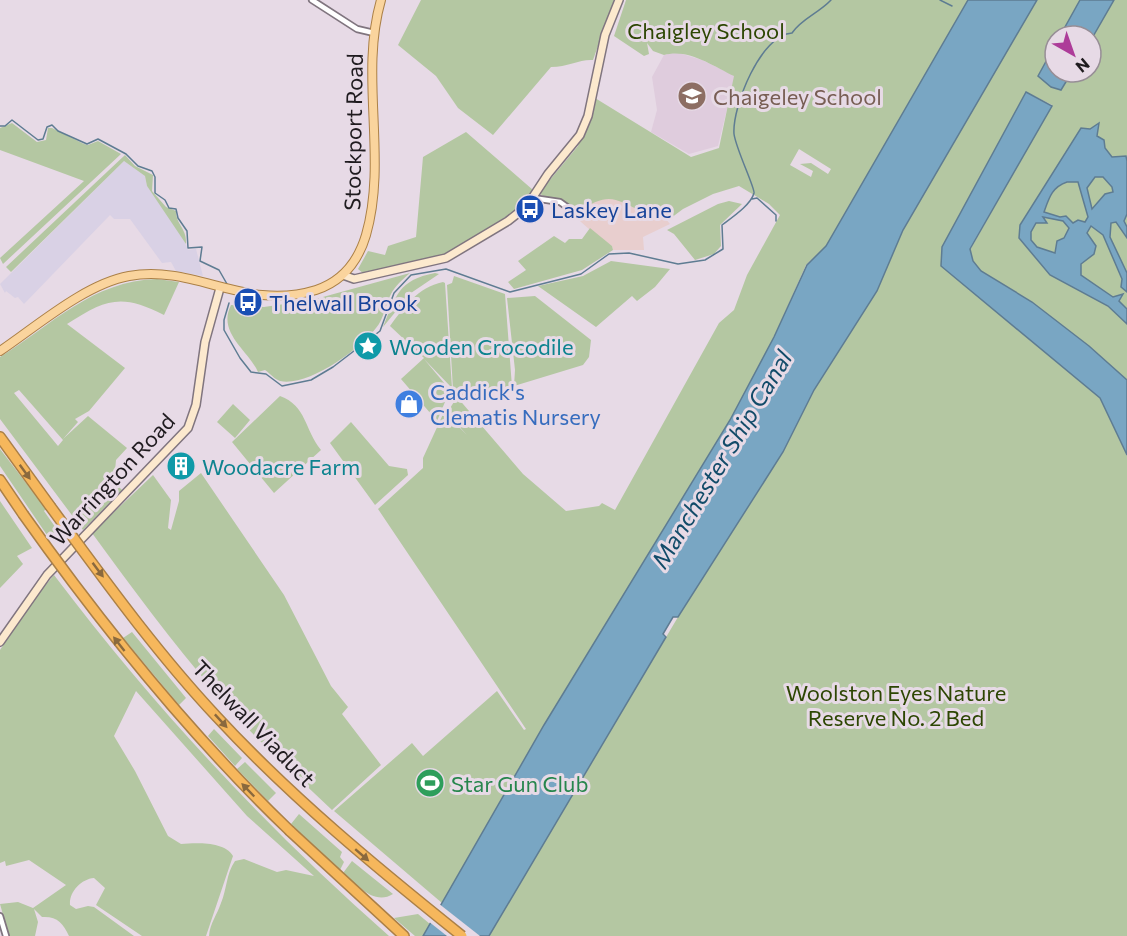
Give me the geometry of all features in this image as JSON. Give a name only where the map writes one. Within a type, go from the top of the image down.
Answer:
[{"type":"highway","name":"Thelwall Viaduct","points":[[0,436],[50,506],[170,663],[232,733],[332,830],[462,936]]},
{"type":"highway","points":[[0,480],[121,647],[195,733],[274,816],[404,936]]},
{"type":"main road","name":"Stockport Road","points":[[0,351],[96,287],[127,276],[150,273],[185,278],[251,295],[279,297],[322,288],[343,275],[351,267],[365,237],[372,203],[374,33],[381,0]]},
{"type":"main road","points":[[343,275],[350,279],[366,276],[425,264],[455,254],[514,217],[532,198],[548,174],[580,135],[588,116],[605,35],[619,0]]},
{"type":"main road","points":[[351,267],[366,276]]},
{"type":"main road","name":"Warrington Road","points":[[0,642],[46,575],[188,428],[196,405],[207,333],[220,288]]},
{"type":"street","points":[[312,0],[357,29],[374,33]]},
{"type":"street","points":[[532,198],[560,202],[574,212]]},
{"type":"street","points":[[0,916],[6,936]]},
{"type":"shaded area","name":"Chaigeley School","points":[[676,52],[702,60],[735,76],[718,146],[689,154],[651,132],[657,110],[652,77],[664,55]]},
{"type":"shaded area","points":[[124,161],[145,176],[147,186],[182,235],[188,250],[196,249],[203,276],[176,271],[171,262],[162,263],[130,219],[114,219],[110,215],[24,304],[18,297],[15,298],[6,291],[5,293],[0,284]]},
{"type":"shaded area","points":[[612,197],[645,213],[650,206],[659,211],[670,224],[643,237],[644,250],[613,250],[612,246],[572,214],[596,200]]},
{"type":"green space","points":[[421,0],[614,0],[593,60],[551,67],[493,135],[458,108],[436,76],[398,45]]},
{"type":"green space","name":"Chaigley School","points":[[626,0],[968,0],[826,246],[806,265],[774,337],[730,420],[544,725],[442,903],[334,811],[412,743],[423,756],[497,691],[524,730],[526,729],[378,509],[423,468],[423,458],[444,412],[467,435],[447,413],[457,397],[523,474],[566,511],[599,506],[602,503],[615,510],[719,323],[734,310],[747,275],[780,215],[769,204],[739,186],[713,194],[683,209],[667,221],[659,211],[650,206],[645,213],[617,200],[604,199],[576,212],[539,193],[578,146],[595,98],[691,157],[719,148],[734,76],[691,56],[673,53],[664,55],[653,51],[647,43],[649,54],[644,56],[614,36]],"holes":[[[799,149],[831,169],[828,174],[811,163],[800,164],[813,171],[811,177],[790,165]]]},
{"type":"green space","name":"Woolston Eyes Nature Reserve No. 2 Bed","points":[[1037,0],[1080,0],[1067,24],[1043,24],[1043,67],[1038,76],[1043,79],[1043,84],[1051,84],[1061,90],[1065,84],[1103,84],[1103,24],[1100,24],[1114,0],[1127,0],[1127,380],[1089,346],[1032,302],[981,271],[973,261],[970,250],[1052,105],[1026,92],[942,247],[941,266],[1100,398],[1127,455],[1127,936],[489,936],[678,617],[783,452],[814,390],[877,291],[903,230]]},
{"type":"green space","points":[[12,123],[37,142],[46,140],[48,128],[52,128],[84,144],[88,145],[98,141],[121,154],[3,264],[0,258],[84,181],[0,150],[0,128]]},
{"type":"green space","points":[[466,132],[533,190],[517,210],[504,220],[446,255],[364,274],[358,269],[368,251],[385,255],[388,246],[416,237],[423,157]]},
{"type":"green space","points":[[125,155],[135,166],[153,175],[152,191],[166,207],[176,211],[185,234],[186,244],[147,186],[145,176],[124,161],[11,272],[6,267]]},
{"type":"green space","points":[[729,201],[742,204],[720,225],[721,246],[714,254],[695,260],[674,234],[667,230],[718,204]]},
{"type":"green space","points":[[590,228],[612,246],[613,250],[582,270],[514,289],[508,282],[526,270],[518,261],[554,236],[565,243],[569,239],[582,239]]},
{"type":"green space","points":[[611,261],[670,269],[655,287],[637,301],[632,296],[596,327],[538,286],[583,276]]},
{"type":"green space","points":[[410,273],[393,291],[381,320],[368,337],[332,365],[304,378],[280,381],[265,370],[258,372],[231,333],[228,324],[231,305],[264,307],[312,300]]},
{"type":"green space","points":[[435,273],[439,274],[411,293],[383,327],[400,291],[413,280]]},
{"type":"green space","points":[[454,276],[505,294],[512,387],[467,401],[453,390],[447,285],[452,283]]},
{"type":"green space","points":[[157,279],[179,282],[164,315],[136,304],[114,302],[103,304],[67,324],[125,368],[89,411],[75,419],[78,422],[63,439],[88,416],[127,448],[116,460],[114,482],[122,490],[83,530],[0,419],[0,357],[74,306],[112,287]],"holes":[[[19,390],[63,440],[58,446],[14,393]]]},
{"type":"green space","points":[[445,283],[452,388],[424,359],[450,390],[437,421],[401,379],[424,358],[390,326],[419,293]]},
{"type":"green space","points":[[535,296],[591,340],[589,357],[583,365],[514,386],[515,370],[507,298]]},
{"type":"green space","points":[[280,396],[289,400],[300,412],[321,450],[274,493],[232,442]]},
{"type":"green space","points":[[233,404],[250,420],[235,438],[217,422]]},
{"type":"green space","points":[[351,422],[389,466],[407,469],[408,475],[375,505],[330,443]]},
{"type":"green space","points":[[0,449],[46,509],[44,511],[58,531],[49,538],[0,466]]},
{"type":"green space","points":[[201,473],[284,595],[331,686],[348,707],[342,714],[381,765],[332,810],[229,709],[168,634],[92,533],[153,475],[171,500],[168,528],[171,530],[179,501],[179,491]]},
{"type":"green space","points":[[0,501],[32,548],[17,556],[23,564],[0,588]]},
{"type":"green space","points":[[54,575],[131,672],[212,764],[298,852],[389,936],[209,936],[235,861],[244,859],[277,872],[286,870],[314,876],[247,816],[136,691],[114,736],[135,771],[168,836],[181,844],[217,845],[229,851],[233,856],[206,936],[142,936],[96,905],[105,888],[94,878],[77,887],[70,900],[70,905],[76,909],[94,907],[134,936],[69,936],[59,921],[42,917],[34,909],[38,922],[35,936],[9,936],[0,904],[18,902],[33,908],[66,885],[29,860],[6,866],[5,861],[0,863],[0,650],[32,601]]},
{"type":"green space","points":[[132,632],[186,698],[179,705],[123,638]]},
{"type":"green space","points":[[214,729],[242,758],[235,766],[208,736]]},
{"type":"green space","points":[[245,762],[276,793],[268,801],[237,769]]},
{"type":"green space","points":[[299,814],[342,852],[340,857],[344,862],[340,870],[291,824]]},
{"type":"green space","points":[[352,861],[393,894],[386,897],[372,896],[360,888],[343,873]]},
{"type":"green space","points":[[418,914],[430,924],[423,936],[415,936],[394,918]]},
{"type":"water","name":"Manchester Ship Canal","points":[[968,0],[1037,0],[903,230],[877,291],[814,390],[783,452],[678,617],[673,617],[663,634],[666,637],[489,936],[423,936],[544,725],[730,420],[774,337],[807,265],[826,246]]},
{"type":"water","points":[[1080,0],[1114,0],[1100,24],[1067,24]]},
{"type":"water","points":[[1043,67],[1043,80],[1038,76]]},
{"type":"water","points":[[1047,84],[1065,84],[1061,90]]},
{"type":"water","points":[[1026,92],[1052,106],[970,249],[973,261],[981,271],[1032,302],[1089,346],[1127,380],[1127,455],[1100,398],[941,266],[942,247]]},
{"type":"water","points":[[1099,123],[1097,136],[1104,140],[1105,148],[1112,157],[1126,156],[1127,214],[1124,221],[1127,227],[1127,238],[1116,222],[1111,223],[1110,237],[1127,273],[1127,292],[1121,287],[1122,279],[1103,235],[1091,226],[1087,233],[1096,246],[1094,254],[1081,264],[1081,275],[1113,297],[1123,294],[1119,301],[1127,309],[1127,324],[1108,306],[1050,275],[1019,238],[1020,225],[1081,128],[1090,129]],"holes":[[[1095,177],[1103,177],[1112,187],[1113,192],[1105,194],[1092,209],[1087,188]],[[1078,182],[1088,217],[1085,222],[1078,220],[1073,223],[1066,216],[1060,217],[1044,212],[1052,194],[1062,184]],[[1043,217],[1063,221],[1069,228],[1064,238],[1057,241],[1055,253],[1037,247],[1031,240],[1031,232],[1036,223],[1047,223]]]},
{"type":"pier","points":[[438,903],[480,936],[447,936],[428,921]]},
{"type":"waterway","points":[[229,303],[224,320],[224,330],[240,358],[251,372],[266,374],[282,386],[311,380],[333,367],[380,331],[394,293],[411,275],[446,269],[510,292],[581,274],[609,254],[629,253],[678,264],[705,260],[723,249],[722,225],[745,207],[754,193],[734,134],[743,90],[759,58],[770,45],[792,33],[831,0]]},
{"type":"waterway","points":[[940,0],[952,6]]},
{"type":"waterway","points":[[0,126],[5,126],[12,120],[38,140],[43,139],[47,127],[52,125],[58,131],[87,144],[98,139],[126,154],[138,166],[152,171],[155,177],[155,193],[165,200],[169,208],[176,209],[178,218],[187,231],[188,248],[202,247],[200,261],[219,270],[227,284]]},
{"type":"waterway","points":[[752,199],[757,198],[776,215],[776,221]]},
{"type":"place","name":"Chaigeley School","points":[[692,96]]},
{"type":"place","name":"Laskey Lane","points":[[530,209]]},
{"type":"place","name":"Thelwall Brook","points":[[248,302]]},
{"type":"place","name":"Wooden Crocodile","points":[[368,346]]},
{"type":"place","name":"Caddick's Clematis Nursery","points":[[409,404]]},
{"type":"place","name":"Woodacre Farm","points":[[181,466]]},
{"type":"place","name":"Star Gun Club","points":[[430,783]]}]
